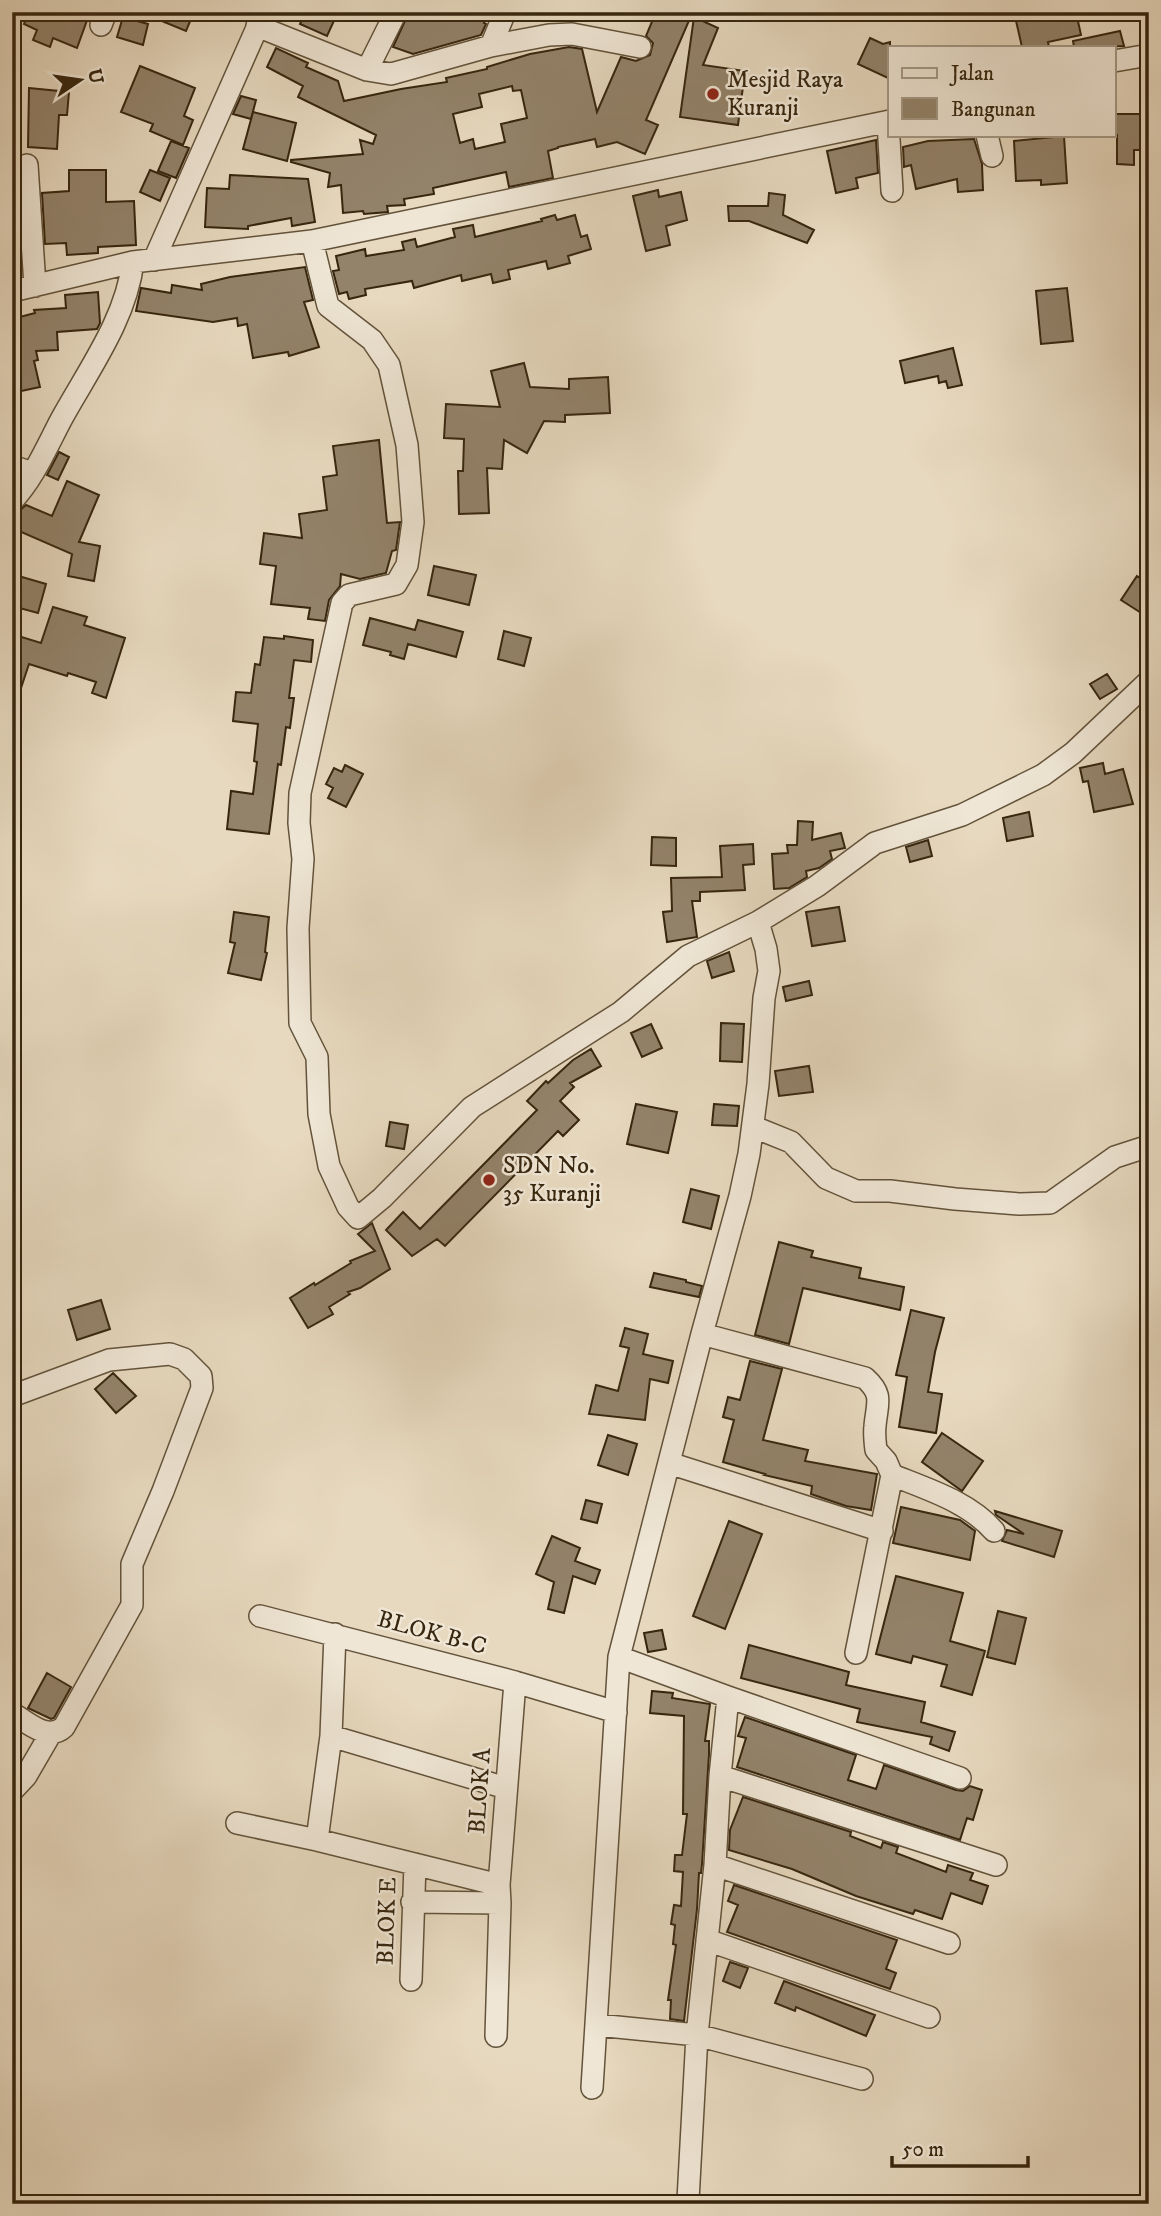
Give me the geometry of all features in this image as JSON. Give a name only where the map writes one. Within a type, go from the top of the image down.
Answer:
[{"type":"street","points":[[368,70],[396,12]]},
{"type":"street","points":[[491,46],[505,12]]},
{"type":"street","points":[[155,260],[261,19],[368,70],[391,74],[491,46],[549,35],[572,34],[640,47]]},
{"type":"street","points":[[1116,61],[1149,55]]},
{"type":"street","points":[[12,291],[133,262],[312,241],[888,121]]},
{"type":"street","points":[[890,136],[892,191]]},
{"type":"street","points":[[987,136],[992,156]]},
{"type":"street","points":[[27,165],[36,286]]},
{"type":"street","points":[[312,241],[328,306],[372,340],[389,365],[407,445],[413,522],[407,565],[396,584],[349,595],[342,603],[300,793],[299,823],[303,859],[299,905],[300,1023],[317,1057],[319,1114],[329,1166],[348,1208],[358,1218],[472,1107],[621,1012],[688,956],[758,922],[817,886],[875,843],[962,815],[1044,775],[1073,753],[1149,681]]},
{"type":"street","points":[[12,501],[22,470],[119,315],[130,283],[133,262]]},
{"type":"street","points":[[592,2088],[619,1657],[740,1196],[754,1126],[764,998],[769,971],[766,948],[758,922]]},
{"type":"street","points":[[754,1126],[792,1142],[826,1178],[856,1191],[890,1191],[1020,1204],[1050,1203],[1115,1157],[1149,1146]]},
{"type":"street","points":[[702,1334],[865,1378],[876,1388],[879,1402],[875,1428],[876,1450],[886,1461],[892,1475],[856,1653]]},
{"type":"street","points":[[12,1396],[109,1360],[170,1354],[184,1359],[201,1376],[202,1388],[132,1564],[132,1605],[64,1727],[51,1733],[41,1731],[12,1713]]},
{"type":"street","points":[[669,1463],[882,1531]]},
{"type":"street","points":[[892,1475],[948,1498],[987,1523],[994,1531]]},
{"type":"street","name":"BLOK B-C","points":[[260,1616],[515,1682],[616,1712]]},
{"type":"street","points":[[317,1840],[331,1737],[335,1634]]},
{"type":"street","points":[[619,1657],[960,1778]]},
{"type":"street","name":"BLOK A","points":[[496,2036],[500,1894],[515,1682]]},
{"type":"street","points":[[688,2200],[697,2035],[715,1865],[728,1697]]},
{"type":"street","points":[[12,1791],[35,1763],[51,1733]]},
{"type":"street","points":[[331,1737],[506,1788]]},
{"type":"street","points":[[720,1776],[996,1865]]},
{"type":"street","points":[[237,1823],[415,1864],[500,1894]]},
{"type":"street","name":"BLOK E","points":[[411,1980],[415,1864]]},
{"type":"street","points":[[715,1865],[949,1942]]},
{"type":"street","points":[[412,1902],[500,1894]]},
{"type":"street","points":[[707,1940],[929,2017]]},
{"type":"street","points":[[597,2025],[697,2035],[862,2080]]},
{"type":"building","points":[[29,12],[90,12],[77,48],[53,38],[50,47],[33,40],[37,30],[24,24]]},
{"type":"building","points":[[140,12],[194,12],[186,31]]},
{"type":"building","points":[[305,12],[338,12],[327,36],[300,24]]},
{"type":"building","points":[[409,12],[490,12],[481,35],[413,54],[393,47]]},
{"type":"building","points":[[656,12],[683,12],[691,16],[646,120],[658,125],[645,154],[617,142],[597,147],[595,139],[548,151],[553,178],[509,187],[506,172],[433,188],[434,194],[404,199],[405,205],[387,206],[388,212],[364,214],[363,211],[343,213],[341,185],[328,187],[330,173],[291,160],[363,154],[360,140],[373,144],[376,135],[298,97],[303,86],[267,67],[276,48],[308,63],[306,67],[338,81],[344,101],[447,82],[446,78],[487,69],[530,54],[569,47],[582,49],[597,112],[621,57],[636,61],[650,55],[653,43],[646,36]],"holes":[[[512,86],[513,91],[521,90],[527,118],[501,124],[505,142],[475,149],[473,139],[460,143],[453,114],[482,107],[479,94]]]},
{"type":"building","points":[[1014,12],[1076,12],[1081,35],[1048,42],[1049,46],[1022,46]]},
{"type":"building","points":[[123,17],[148,24],[143,45],[117,37]]},
{"type":"building","name":"Mesjid Raya Kuranji","points":[[694,17],[718,28],[703,65],[745,71],[738,125],[680,117]]},
{"type":"building","points":[[1120,31],[1124,46],[1074,46],[1073,41]]},
{"type":"building","points":[[870,38],[883,44],[890,42],[888,78],[858,64]]},
{"type":"building","points":[[140,66],[195,88],[184,116],[193,120],[183,145],[150,131],[153,124],[121,112]]},
{"type":"building","points":[[29,88],[69,92],[67,115],[59,115],[57,149],[28,147]]},
{"type":"building","points":[[241,96],[256,100],[251,119],[233,114]]},
{"type":"building","points":[[253,112],[296,123],[287,161],[243,149]]},
{"type":"building","points":[[1116,114],[1149,114],[1149,150],[1134,150],[1134,165],[1117,164]]},
{"type":"building","points":[[1064,136],[1067,183],[1041,185],[1041,180],[1016,181],[1014,141]]},
{"type":"building","points":[[974,139],[982,164],[983,190],[958,192],[957,179],[916,189],[911,165],[904,167],[903,147],[928,141]]},
{"type":"building","points":[[876,140],[878,173],[856,178],[858,188],[836,193],[827,151]]},
{"type":"building","points":[[171,141],[189,148],[176,178],[158,171]]},
{"type":"building","points":[[69,170],[106,170],[106,202],[134,201],[136,245],[98,247],[98,253],[67,255],[66,243],[45,244],[42,193],[69,191]]},
{"type":"building","points":[[150,170],[170,178],[160,201],[140,192]]},
{"type":"building","points":[[230,175],[308,179],[315,222],[292,226],[291,218],[248,226],[248,229],[205,227],[207,188],[229,189]]},
{"type":"building","points":[[658,190],[659,197],[681,192],[687,220],[666,226],[670,245],[646,251],[633,196]]},
{"type":"building","points":[[769,193],[785,195],[783,215],[814,230],[807,243],[749,221],[729,221],[728,206],[768,206]]},
{"type":"building","points":[[555,215],[557,220],[575,215],[581,237],[587,235],[591,249],[568,256],[570,263],[548,269],[546,261],[508,270],[510,279],[493,283],[491,274],[462,281],[461,275],[414,288],[412,281],[365,289],[366,295],[349,299],[347,292],[339,294],[333,271],[339,270],[336,256],[365,249],[366,256],[404,250],[402,242],[415,239],[417,247],[455,237],[453,229],[473,225],[475,237],[542,221],[541,219]]},
{"type":"building","points":[[305,267],[313,300],[304,302],[319,347],[289,356],[288,352],[253,358],[247,324],[238,326],[237,318],[213,322],[136,311],[141,288],[171,293],[172,285],[202,290],[201,284],[230,277]]},
{"type":"building","points":[[1067,288],[1073,341],[1041,344],[1036,291]]},
{"type":"building","points":[[98,292],[100,323],[97,329],[57,332],[58,350],[36,351],[38,360],[34,361],[40,387],[12,393],[12,319],[35,313],[34,310],[66,308],[65,295]]},
{"type":"building","points":[[953,348],[962,385],[948,388],[946,381],[939,383],[938,376],[905,383],[900,361]]},
{"type":"building","points":[[524,363],[530,387],[569,389],[569,379],[608,377],[610,413],[565,415],[565,422],[544,421],[527,453],[504,440],[502,469],[487,468],[489,513],[459,514],[458,471],[463,471],[464,439],[444,438],[446,404],[500,407],[491,371]]},
{"type":"building","points":[[379,440],[387,523],[400,522],[396,550],[392,551],[386,573],[360,579],[341,574],[340,586],[329,600],[325,621],[308,619],[310,608],[271,604],[276,566],[260,564],[264,533],[302,538],[299,514],[327,510],[323,477],[337,475],[333,446]]},
{"type":"building","points":[[59,452],[69,457],[58,480],[47,475]]},
{"type":"building","points":[[67,481],[99,495],[79,542],[100,546],[94,581],[68,576],[72,554],[12,528],[18,512],[26,505],[52,516]]},
{"type":"building","points":[[434,566],[476,575],[469,605],[428,595]]},
{"type":"building","points":[[15,575],[46,584],[38,613],[12,606]]},
{"type":"building","points":[[1137,576],[1149,584],[1149,618],[1121,600]]},
{"type":"building","points":[[53,607],[87,617],[84,625],[125,638],[106,698],[92,693],[96,682],[29,664],[15,706],[12,705],[12,634],[41,643]]},
{"type":"building","points":[[370,618],[415,630],[418,620],[463,632],[456,657],[408,644],[404,659],[390,655],[391,652],[363,645]]},
{"type":"building","points":[[504,631],[531,638],[524,666],[498,659]]},
{"type":"building","points":[[284,636],[313,640],[311,662],[294,660],[289,698],[294,698],[290,728],[286,727],[281,765],[278,764],[269,834],[227,829],[231,791],[253,794],[257,762],[254,761],[258,724],[233,721],[236,692],[251,693],[255,664],[260,665],[264,637],[284,639]]},
{"type":"building","points":[[1107,674],[1117,689],[1100,699],[1090,684]]},
{"type":"building","points":[[1103,763],[1105,774],[1123,769],[1133,804],[1094,812],[1088,781],[1083,782],[1080,768]]},
{"type":"building","points":[[345,765],[363,774],[346,807],[328,798],[333,788],[326,784],[334,768],[342,772]]},
{"type":"building","points":[[1029,812],[1033,836],[1007,841],[1003,818]]},
{"type":"building","points":[[798,821],[813,822],[812,840],[841,833],[845,848],[830,851],[832,859],[819,868],[806,871],[807,877],[789,888],[774,889],[772,854],[788,853],[787,845],[797,845]]},
{"type":"building","points":[[652,837],[676,838],[676,866],[651,865]]},
{"type":"building","points":[[928,840],[932,856],[910,862],[906,847]]},
{"type":"building","points":[[753,844],[754,864],[743,865],[745,890],[700,892],[700,901],[692,901],[697,937],[667,942],[663,912],[672,911],[671,878],[722,877],[720,846]]},
{"type":"building","points":[[839,907],[845,941],[812,946],[806,912]]},
{"type":"building","points":[[234,912],[269,917],[267,953],[261,980],[228,973],[235,943],[230,942]]},
{"type":"building","points":[[729,952],[734,971],[712,978],[707,961]]},
{"type":"building","points":[[809,981],[812,995],[786,1001],[783,987]]},
{"type":"building","points":[[721,1023],[744,1024],[742,1062],[720,1061]]},
{"type":"building","points":[[651,1024],[662,1048],[642,1057],[631,1033]]},
{"type":"building","points":[[591,1049],[601,1066],[570,1083],[574,1087],[560,1101],[579,1120],[563,1136],[558,1131],[445,1246],[437,1239],[412,1256],[386,1230],[403,1212],[420,1229],[537,1110],[527,1101],[546,1081],[548,1083],[573,1060]]},
{"type":"building","points":[[809,1066],[813,1092],[779,1096],[775,1071]]},
{"type":"building","points":[[636,1104],[677,1112],[668,1153],[627,1144]]},
{"type":"building","points":[[714,1104],[739,1106],[737,1126],[712,1125]]},
{"type":"building","points":[[390,1122],[408,1125],[404,1149],[386,1146]]},
{"type":"building","points":[[691,1189],[719,1196],[711,1229],[683,1222]]},
{"type":"building","points":[[372,1223],[390,1269],[360,1288],[348,1292],[350,1294],[329,1307],[333,1314],[308,1328],[290,1298],[351,1263],[350,1261],[375,1251],[358,1234]]},
{"type":"building","points":[[779,1242],[813,1251],[811,1257],[861,1268],[859,1278],[904,1287],[900,1310],[803,1288],[789,1344],[755,1335]]},
{"type":"building","points":[[654,1273],[702,1286],[699,1297],[650,1287]]},
{"type":"building","points":[[101,1300],[110,1329],[77,1340],[68,1310]]},
{"type":"building","points":[[911,1310],[944,1318],[928,1392],[942,1394],[936,1433],[899,1427],[907,1377],[896,1375]]},
{"type":"building","points":[[625,1328],[648,1334],[643,1354],[673,1361],[668,1383],[650,1379],[645,1420],[589,1414],[596,1385],[618,1391],[629,1348],[620,1346]]},
{"type":"building","points":[[750,1361],[782,1369],[763,1440],[808,1450],[805,1461],[877,1474],[871,1510],[846,1506],[811,1494],[812,1486],[723,1462],[734,1420],[723,1417],[728,1397],[740,1400]]},
{"type":"building","points":[[113,1373],[136,1396],[116,1413],[95,1389]]},
{"type":"building","points":[[942,1433],[983,1461],[962,1491],[922,1462]]},
{"type":"building","points":[[608,1435],[637,1444],[628,1475],[598,1465]]},
{"type":"building","points":[[586,1500],[602,1504],[597,1523],[581,1519]]},
{"type":"building","points":[[901,1507],[960,1520],[975,1531],[970,1560],[893,1543]]},
{"type":"building","points":[[995,1511],[1062,1531],[1054,1557],[1002,1541],[1007,1530],[1024,1534],[996,1515]]},
{"type":"building","points":[[729,1521],[762,1534],[725,1629],[693,1616]]},
{"type":"building","points":[[552,1536],[580,1548],[575,1561],[600,1570],[595,1584],[573,1576],[564,1613],[548,1609],[554,1582],[536,1574]]},
{"type":"building","points":[[896,1576],[963,1593],[950,1641],[985,1651],[972,1695],[941,1686],[947,1665],[913,1656],[911,1663],[876,1654]]},
{"type":"building","points":[[998,1611],[1026,1618],[1015,1664],[987,1657]]},
{"type":"building","points":[[662,1630],[666,1649],[648,1652],[644,1633]]},
{"type":"building","points":[[749,1645],[849,1672],[846,1685],[925,1702],[921,1722],[955,1732],[949,1751],[930,1744],[932,1737],[857,1722],[860,1709],[741,1678]]},
{"type":"building","points":[[47,1673],[71,1687],[51,1719],[28,1708]]},
{"type":"building","points":[[652,1691],[673,1693],[672,1698],[710,1704],[705,1741],[709,1741],[709,1754],[702,1864],[684,2021],[670,2019],[671,2000],[668,2000],[676,1945],[673,1944],[675,1925],[671,1924],[674,1905],[681,1906],[683,1872],[674,1871],[675,1855],[682,1855],[687,1814],[683,1814],[684,1716],[650,1713]]},
{"type":"building","points":[[745,1717],[856,1755],[848,1780],[876,1789],[884,1765],[956,1790],[963,1791],[970,1786],[982,1790],[973,1820],[967,1818],[960,1840],[737,1767],[746,1738],[738,1736]]},
{"type":"building","points":[[743,1797],[851,1832],[850,1836],[881,1848],[883,1842],[898,1847],[896,1853],[946,1872],[948,1865],[973,1873],[970,1880],[988,1886],[982,1904],[951,1893],[942,1919],[915,1910],[913,1914],[856,1896],[792,1869],[729,1850],[730,1830]]},
{"type":"building","points":[[734,1885],[897,1940],[886,1969],[896,1973],[890,1989],[727,1932],[738,1905],[728,1901]]},
{"type":"building","points":[[730,1962],[748,1968],[740,1988],[723,1981]]},
{"type":"building","points":[[784,1981],[875,2015],[866,2036],[796,2007],[795,2011],[775,2003]]},
{"type":"place","name":"Mesjid Raya Kuranji","points":[[713,94]]},
{"type":"place","name":"SDN No. 35 Kuranji","points":[[489,1180]]}]
